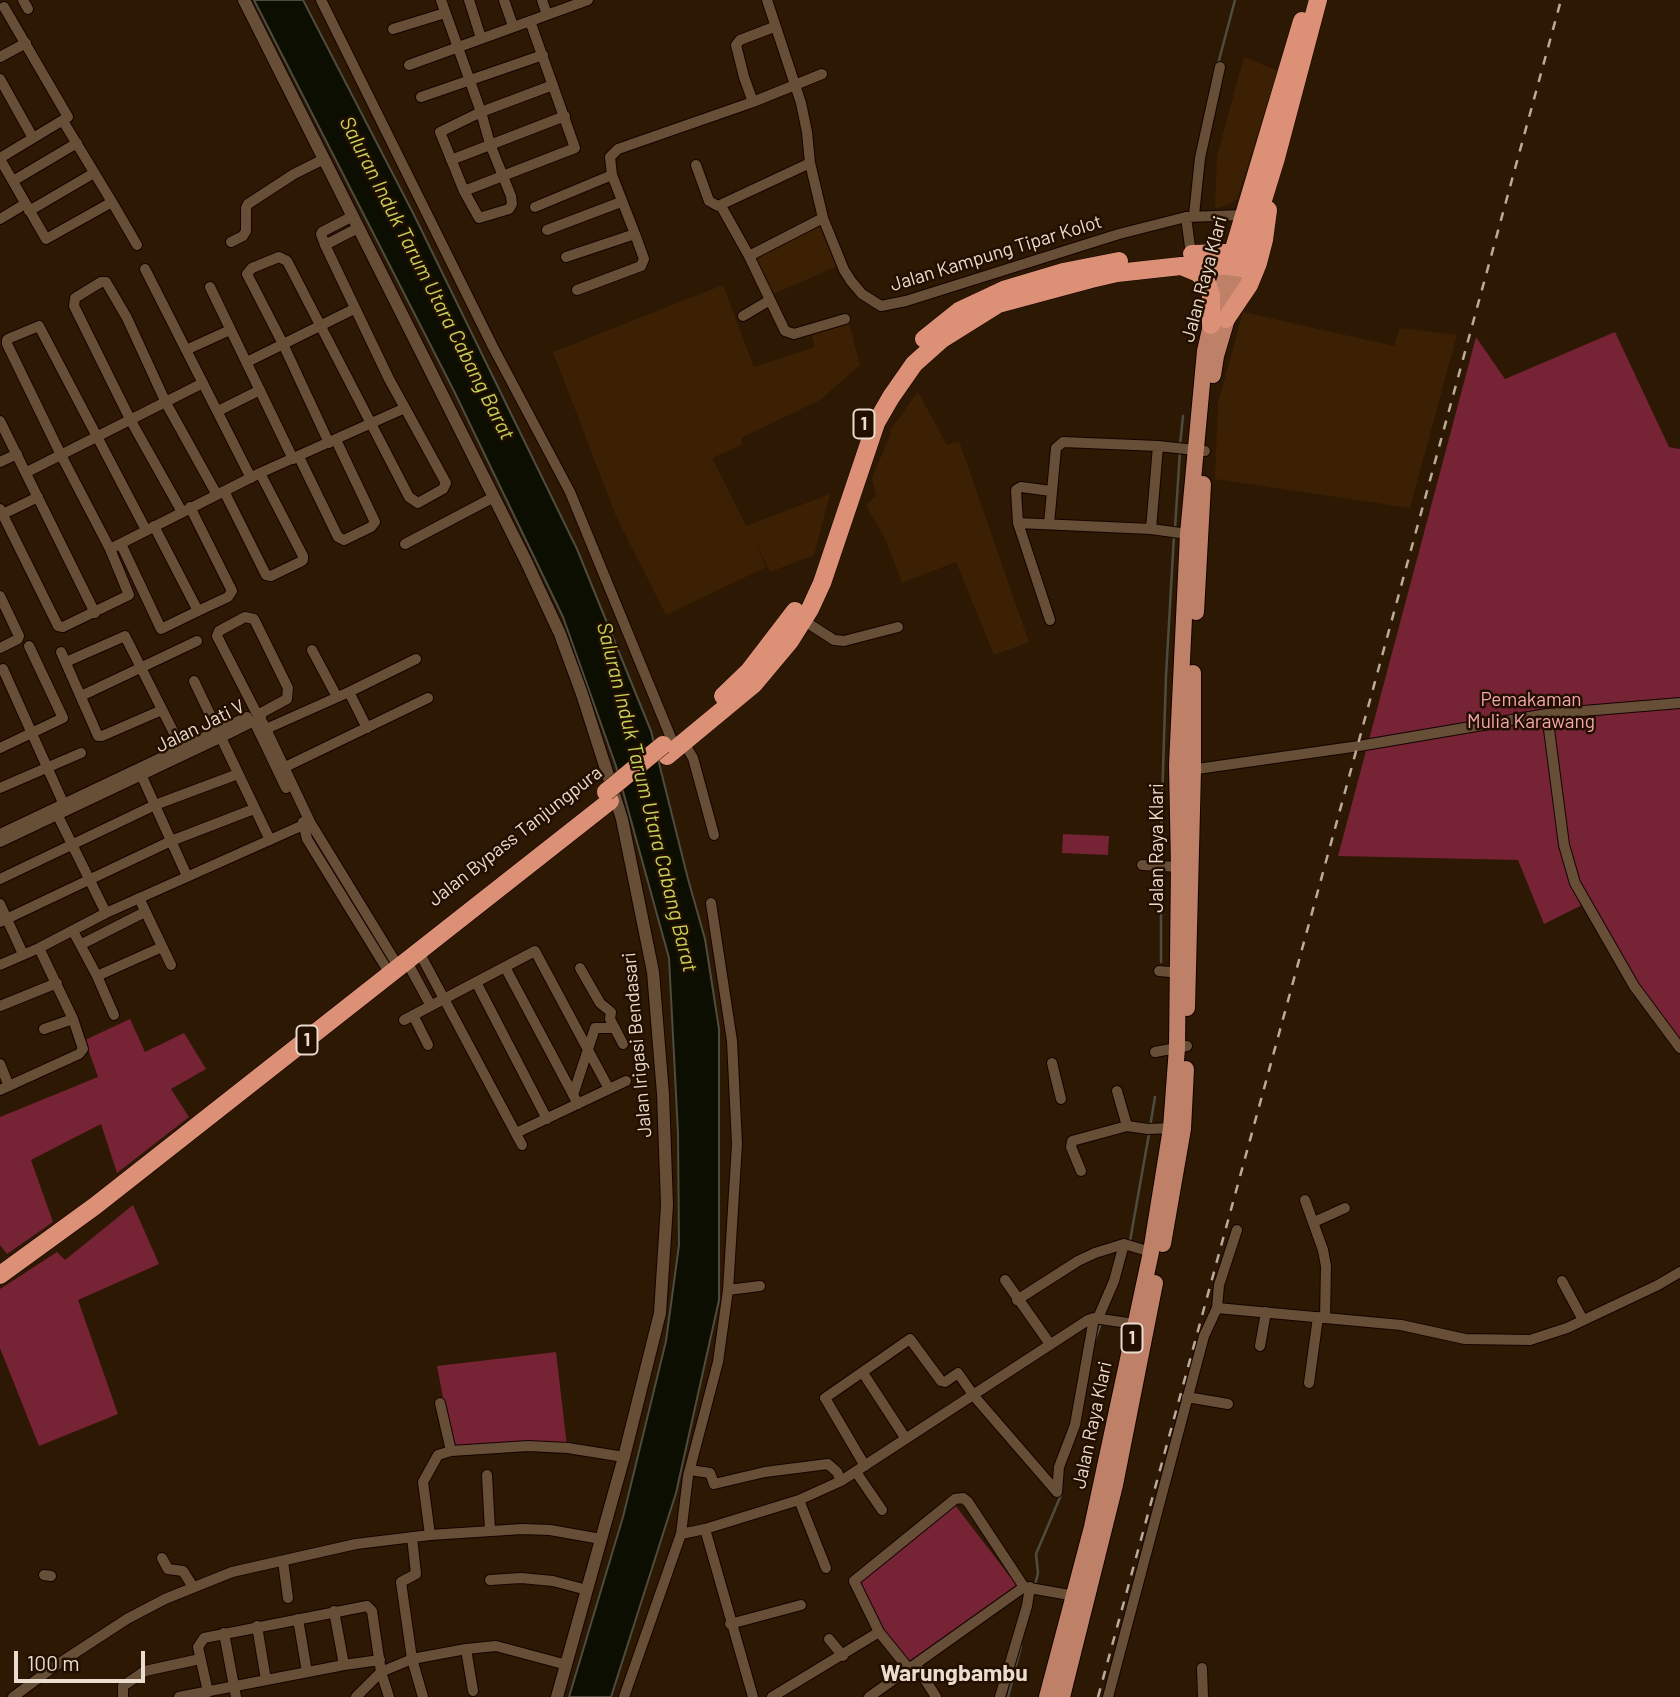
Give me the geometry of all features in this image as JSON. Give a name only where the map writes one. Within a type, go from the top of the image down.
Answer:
[{"type":"highway","name":"Jalan Raya Klari","points":[[1237,260],[1242,219],[1307,0]]},
{"type":"highway","name":"Jalan Raya Klari","points":[[1237,260],[1276,158],[1318,0]]},
{"type":"highway","points":[[1218,322],[1249,285],[1258,263],[1276,158]]},
{"type":"highway","points":[[1218,322],[1207,283],[1186,260],[1227,239],[1242,219]]},
{"type":"highway","name":"Jalan Bypass Tanjungpura","points":[[0,1264],[41,1237],[398,963],[671,745],[754,684],[772,664],[803,620],[822,583],[876,423],[903,379],[925,354],[963,324],[998,304],[1117,273],[1186,260]]},
{"type":"highway","name":"Jalan Bypass Tanjungpura","points":[[671,745],[749,671],[795,611],[814,574],[854,448],[869,412],[917,345],[959,311],[1006,289],[1093,265],[1237,260]]},
{"type":"highway","name":"Jalan Bypass Tanjungpura","points":[[0,1275],[95,1206],[608,796]]},
{"type":"main road","name":"Jalan Raya Klari","points":[[1173,972],[1180,533],[1191,449],[1216,356],[1218,322],[1237,260]]},
{"type":"main road","name":"Jalan Raya Klari","points":[[1062,1697],[1115,1485],[1171,1128],[1168,1049],[1193,771],[1191,449]]},
{"type":"main road","name":"Jalan Raya Klari","points":[[1047,1697],[1075,1595],[1172,1201],[1183,1129],[1168,1049]]},
{"type":"street","name":"Jalan Irigasi Bendasari","points":[[244,0],[542,593],[582,694],[622,819],[653,972],[663,1094],[667,1205],[660,1313],[624,1457],[557,1697]]},
{"type":"street","points":[[321,0],[493,347],[570,492],[671,745],[693,758],[714,835]]},
{"type":"street","points":[[440,0],[481,113],[512,204],[502,212],[479,218],[464,191],[440,132],[481,113],[553,85]]},
{"type":"street","points":[[469,0],[481,37]]},
{"type":"street","points":[[504,0],[513,26]]},
{"type":"street","points":[[542,0],[547,15]]},
{"type":"street","name":"Jalan Kampung Tipar Kolot","points":[[767,0],[807,132],[810,163],[823,218],[851,281],[862,294],[881,306],[906,301],[1119,234],[1190,216],[1242,219]]},
{"type":"street","points":[[409,65],[583,1]]},
{"type":"street","points":[[5,7],[68,116],[0,158],[44,237],[48,239],[112,202]]},
{"type":"street","points":[[393,29],[445,13]]},
{"type":"street","points":[[464,191],[573,150],[575,143],[530,21]]},
{"type":"street","points":[[753,102],[736,45],[740,40],[774,27]]},
{"type":"street","points":[[0,57],[26,43]]},
{"type":"street","points":[[422,97],[543,55]]},
{"type":"street","points":[[1186,260],[1200,158],[1220,67]]},
{"type":"street","points":[[577,290],[641,266],[644,259],[612,175],[610,157],[618,149],[753,102],[822,74]]},
{"type":"street","points":[[0,79],[33,138]]},
{"type":"street","points":[[451,160],[565,116]]},
{"type":"street","points":[[63,121],[137,244]]},
{"type":"street","points":[[13,181],[77,143]]},
{"type":"street","points":[[231,242],[243,236],[246,231],[248,204],[294,174],[324,159]]},
{"type":"street","points":[[696,165],[709,201],[713,205],[721,206],[810,163]]},
{"type":"street","points":[[0,219],[94,173]]},
{"type":"street","points":[[535,207],[612,175]]},
{"type":"street","points":[[547,230],[621,202]]},
{"type":"street","points":[[721,206],[749,256],[782,327],[790,334],[845,319]]},
{"type":"street","points":[[749,256],[823,218]]},
{"type":"street","points":[[210,287],[296,458],[338,537],[344,540],[371,527],[375,522],[247,272],[274,258],[283,258],[321,325],[409,497],[418,503],[443,489],[446,483],[354,309],[321,234],[354,223]]},
{"type":"street","points":[[566,257],[635,234]]},
{"type":"street","points":[[145,269],[218,411],[303,556],[300,562],[271,576],[266,575],[166,403],[127,318],[106,282],[101,282],[73,301],[131,421],[186,509],[232,591],[228,597],[161,629],[61,455],[7,344],[10,338],[37,326],[42,327],[97,437],[198,611]]},
{"type":"street","points":[[743,316],[770,300]]},
{"type":"street","points":[[247,362],[354,309]]},
{"type":"street","points":[[186,349],[230,330]]},
{"type":"street","points":[[27,472],[203,383]]},
{"type":"street","points":[[218,411],[260,390]]},
{"type":"street","points":[[115,547],[186,509],[405,408]]},
{"type":"street","points":[[0,421],[94,613]]},
{"type":"street","points":[[1049,524],[1056,448],[1063,442],[1191,449]]},
{"type":"street","points":[[1151,529],[1158,446]]},
{"type":"street","points":[[0,462],[17,454]]},
{"type":"street","points":[[1051,491],[1021,487],[1017,490],[1018,523],[1051,620]]},
{"type":"street","points":[[38,497],[1,512],[58,625],[63,627],[141,590]]},
{"type":"street","points":[[405,544],[494,497]]},
{"type":"street","points":[[1018,523],[1151,529],[1180,533]]},
{"type":"street","points":[[115,547],[129,595]]},
{"type":"street","points":[[0,596],[19,636],[0,648]]},
{"type":"street","name":"Jalan Jati V","points":[[61,809],[258,716],[287,699],[288,688],[250,616],[219,631],[217,636],[258,716]]},
{"type":"street","points":[[803,620],[834,640],[844,642],[898,627]]},
{"type":"street","points":[[162,710],[98,736],[64,657],[125,636],[183,750]]},
{"type":"street","points":[[81,696],[197,641]]},
{"type":"street","points":[[1,745],[34,734],[57,723],[64,716],[29,646]]},
{"type":"street","points":[[312,650],[337,697]]},
{"type":"street","points":[[266,729],[416,659]]},
{"type":"street","points":[[3,669],[48,767],[74,846],[106,913]]},
{"type":"street","points":[[194,681],[270,840]]},
{"type":"street","points":[[349,692],[367,728]]},
{"type":"street","points":[[281,769],[428,698]]},
{"type":"street","points":[[1177,765],[1193,771],[1547,714],[1680,703]]},
{"type":"street","points":[[1547,714],[1564,845],[1575,883],[1634,986],[1680,1048]]},
{"type":"street","points":[[258,716],[266,729],[281,769]]},
{"type":"street","points":[[258,716],[307,824],[307,839],[431,1006]]},
{"type":"street","points":[[0,788],[81,753]]},
{"type":"street","points":[[139,771],[187,876]]},
{"type":"street","points":[[0,879],[155,806],[238,774]]},
{"type":"street","points":[[0,834],[61,809]]},
{"type":"street","points":[[0,842],[61,809]]},
{"type":"street","points":[[3,921],[171,841],[254,809]]},
{"type":"street","points":[[0,965],[106,913],[307,824]]},
{"type":"street","points":[[1147,865],[1173,867]]},
{"type":"street","points":[[139,898],[171,965]]},
{"type":"street","points":[[0,904],[3,921],[23,954]]},
{"type":"street","points":[[624,1697],[681,1534],[690,1470],[718,1362],[728,1290],[737,1144],[732,1041],[710,904]]},
{"type":"street","points":[[82,944],[145,912]]},
{"type":"street","points":[[72,931],[82,944],[114,1015]]},
{"type":"street","points":[[97,976],[162,947]]},
{"type":"street","points":[[0,1065],[4,1088],[82,1051],[83,1046],[73,1019],[39,948]]},
{"type":"street","points":[[428,1045],[408,1018],[535,951],[609,1089]]},
{"type":"street","points":[[398,963],[444,999],[522,1145]]},
{"type":"street","points":[[505,967],[575,1099]]},
{"type":"street","points":[[580,968],[600,1003],[611,1012],[610,1019],[623,1044]]},
{"type":"street","points":[[476,982],[547,1119]]},
{"type":"street","points":[[0,1006],[57,983]]},
{"type":"street","points":[[44,1029],[73,1019]]},
{"type":"street","points":[[575,1099],[594,1028],[615,1028]]},
{"type":"street","points":[[1052,1063],[1061,1099]]},
{"type":"street","points":[[516,1133],[547,1119],[575,1099],[626,1082]]},
{"type":"street","points":[[1118,1091],[1126,1126]]},
{"type":"street","points":[[1081,1171],[1071,1147],[1072,1141],[1126,1126],[1171,1128]]},
{"type":"street","points":[[1305,1200],[1323,1250],[1325,1266],[1322,1317],[1309,1383]]},
{"type":"street","points":[[1314,1222],[1345,1208]]},
{"type":"street","points":[[1108,1697],[1187,1397],[1204,1336],[1217,1308],[1219,1285],[1237,1230]]},
{"type":"street","points":[[1017,1300],[1078,1261],[1128,1245],[1151,1252]]},
{"type":"street","points":[[881,1510],[825,1398],[910,1339],[941,1381],[945,1382],[957,1373],[1057,1492],[1059,1466],[1075,1425],[1101,1319],[1128,1245]]},
{"type":"street","points":[[1217,1308],[1401,1325],[1465,1339],[1513,1340],[1536,1338],[1583,1320],[1680,1272]]},
{"type":"street","points":[[1005,1280],[1051,1344]]},
{"type":"street","points":[[1562,1281],[1583,1320]]},
{"type":"street","points":[[728,1290],[760,1286]]},
{"type":"street","points":[[1260,1346],[1266,1312]]},
{"type":"street","points":[[681,1534],[799,1500],[841,1481],[1051,1344],[1101,1319],[1141,1325]]},
{"type":"street","points":[[863,1373],[906,1439]]},
{"type":"street","points":[[1187,1397],[1228,1404]]},
{"type":"street","points":[[440,1403],[451,1451]]},
{"type":"street","points":[[430,1535],[423,1482],[438,1455],[451,1451],[528,1446],[568,1448],[624,1457]]},
{"type":"street","points":[[690,1470],[710,1473],[714,1484],[765,1472],[828,1464],[837,1472],[841,1481]]},
{"type":"street","points":[[486,1475],[490,1531]]},
{"type":"street","points":[[936,1697],[913,1667],[879,1632],[853,1584],[855,1578],[959,1497],[968,1502],[1032,1587],[1075,1595]]},
{"type":"street","points":[[799,1500],[826,1568]]},
{"type":"street","points":[[705,1529],[753,1697]]},
{"type":"street","points":[[13,1697],[127,1619],[193,1587],[232,1572],[356,1544],[430,1535],[550,1530],[601,1539]]},
{"type":"street","points":[[411,1537],[416,1574],[401,1583],[412,1659],[423,1697]]},
{"type":"street","points":[[162,1558],[167,1569],[183,1571],[193,1587]]},
{"type":"street","points":[[283,1561],[288,1598]]},
{"type":"street","points":[[490,1580],[522,1578],[553,1581],[587,1590]]},
{"type":"street","points":[[869,1697],[1032,1587]]},
{"type":"street","points":[[1000,1697],[1032,1587]]},
{"type":"street","points":[[730,1624],[801,1605]]},
{"type":"street","points":[[208,1692],[198,1647],[200,1642],[223,1633],[367,1606],[372,1611],[378,1670],[389,1697]]},
{"type":"street","points":[[334,1611],[344,1665]]},
{"type":"street","points":[[298,1619],[307,1672]]},
{"type":"street","points":[[257,1626],[266,1681]]},
{"type":"street","points":[[772,1697],[879,1632]]},
{"type":"street","points":[[223,1633],[235,1692]]},
{"type":"street","points":[[830,1639],[843,1656]]},
{"type":"street","points":[[179,1697],[208,1692],[235,1692],[266,1681],[344,1665],[378,1670],[412,1659],[496,1646],[567,1665]]},
{"type":"street","points":[[466,1649],[473,1691]]},
{"type":"street","points":[[123,1697],[123,1686],[145,1671],[200,1659]]},
{"type":"street","points":[[1202,1668],[1203,1697]]},
{"type":"street","points":[[356,1697],[378,1670]]},
{"type":"street","points":[[368,1697],[378,1670]]},
{"type":"shaded area","points":[[1244,57],[1278,71],[1237,199],[1218,208],[1215,207],[1217,156]]},
{"type":"shaded area","points":[[822,222],[840,265],[769,296],[751,256]]},
{"type":"shaded area","points":[[723,285],[754,367],[815,347],[811,333],[849,324],[860,365],[820,400],[741,438],[742,445],[712,458],[746,526],[830,494],[814,555],[770,572],[753,539],[766,567],[666,615],[616,516],[553,352]]},
{"type":"shaded area","points":[[1243,312],[1394,346],[1400,328],[1457,335],[1410,508],[1215,479],[1218,403]]},
{"type":"shaded area","points":[[918,392],[947,445],[959,441],[1029,642],[994,655],[956,562],[902,583],[885,539],[866,505],[876,496],[872,478],[890,430]]},
{"type":"green space","name":"Pemakaman Mulia Karawang","points":[[1615,332],[1669,447],[1680,449],[1680,1044],[1672,1046],[1629,985],[1582,905],[1544,924],[1518,860],[1338,856],[1476,337],[1505,379]]},
{"type":"green space","points":[[1063,834],[1109,836],[1108,855],[1062,853]]},
{"type":"green space","points":[[130,1019],[145,1052],[184,1033],[206,1069],[171,1089],[189,1117],[117,1173],[101,1124],[31,1160],[53,1222],[7,1254],[0,1245],[0,1117],[98,1077],[85,1040]]},
{"type":"green space","points":[[133,1205],[159,1264],[78,1300],[118,1414],[39,1446],[0,1348],[0,1289],[57,1252],[65,1260]]},
{"type":"green space","points":[[556,1352],[567,1446],[453,1451],[437,1366]]},
{"type":"green space","points":[[955,1505],[1018,1587],[909,1669],[853,1584]]},
{"type":"water","name":"Saluran Induk Tarum Utara Cabang Barat","points":[[254,0],[303,0],[414,215],[577,549],[651,731],[705,939],[719,1029],[719,1300],[676,1493],[611,1697],[569,1697],[623,1517],[666,1341],[679,1245],[678,1133],[669,958],[616,766],[563,617],[454,391]]},
{"type":"waterway","points":[[1218,64],[1235,0]]},
{"type":"waterway","points":[[1180,445],[1183,416]]},
{"type":"waterway","points":[[1175,528],[1180,451]]},
{"type":"waterway","points":[[1160,864],[1174,535]]},
{"type":"waterway","points":[[1161,871],[1161,962]]},
{"type":"waterway","points":[[1150,1127],[1155,1097]]},
{"type":"waterway","points":[[1130,1241],[1149,1134]]},
{"type":"waterway","points":[[1095,1340],[1101,1323]]},
{"type":"waterway","points":[[1035,1585],[1038,1573],[1036,1554],[1061,1495]]},
{"type":"waterway","points":[[1008,1697],[1021,1646]]},
{"type":"railway","points":[[1098,1697],[1561,0]]},
{"type":"district","name":"Warungbambu","points":[[954,1673]]}]
